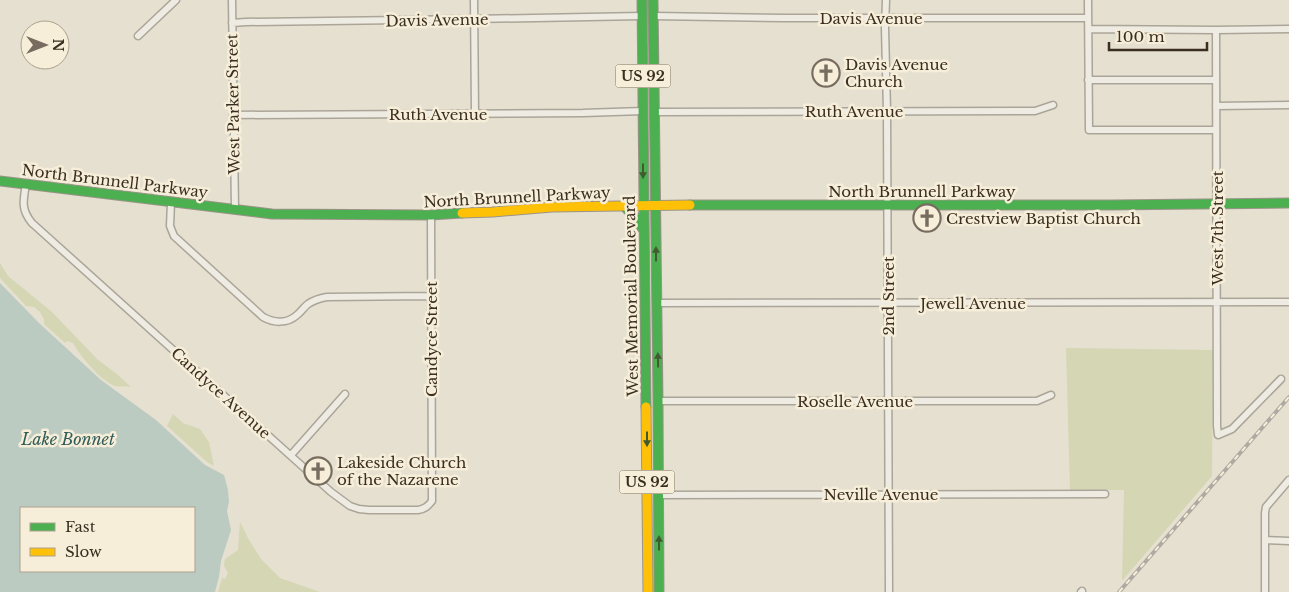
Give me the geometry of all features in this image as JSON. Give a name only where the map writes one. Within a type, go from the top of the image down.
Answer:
[{"type":"main road","name":"West Memorial Boulevard","points":[[643,0],[643,205],[648,592]]},
{"type":"main road","points":[[643,0],[653,16]]},
{"type":"main road","name":"West Memorial Boulevard","points":[[653,0],[659,592]]},
{"type":"main road","points":[[642,16],[650,26],[654,36]]},
{"type":"main road","name":"North Brunnell Parkway","points":[[0,181],[272,214],[431,215],[552,207],[643,205],[1289,203]]},
{"type":"main road","points":[[624,206],[637,219],[644,234]]},
{"type":"main road","points":[[646,372],[650,386],[658,401]]},
{"type":"main road","points":[[646,400],[658,427]]},
{"type":"street","points":[[138,36],[176,0]]},
{"type":"street","name":"West Parker Street","points":[[232,0],[235,209]]},
{"type":"street","points":[[474,0],[475,114]]},
{"type":"street","name":"2nd Street","points":[[886,0],[888,592]]},
{"type":"street","points":[[1088,0],[1089,130],[1216,130]]},
{"type":"street","name":"Davis Avenue","points":[[232,23],[642,16]]},
{"type":"street","name":"Davis Avenue","points":[[653,16],[1088,18]]},
{"type":"street","points":[[1089,29],[1289,29]]},
{"type":"street","name":"West 7th Street","points":[[1216,30],[1216,426],[1218,435],[1232,429],[1281,379]]},
{"type":"street","points":[[1088,80],[1216,80]]},
{"type":"street","name":"Ruth Avenue","points":[[655,112],[1036,111],[1052,105]]},
{"type":"street","points":[[1216,106],[1289,105]]},
{"type":"street","name":"Ruth Avenue","points":[[234,115],[643,111]]},
{"type":"street","name":"Candyce Avenue","points":[[26,184],[24,207],[32,223],[331,492],[350,506],[369,510],[424,509],[432,501],[432,463]]},
{"type":"street","points":[[171,202],[170,226],[174,236],[263,317],[270,320],[278,322],[287,321],[295,317],[308,304],[327,297],[431,296]]},
{"type":"street","name":"Candyce Street","points":[[431,215],[432,463]]},
{"type":"street","name":"Jewell Avenue","points":[[657,303],[1289,302]]},
{"type":"street","points":[[291,455],[346,394]]},
{"type":"street","name":"Roselle Avenue","points":[[658,401],[1037,400],[1052,395]]},
{"type":"street","points":[[1265,592],[1266,507],[1289,480]]},
{"type":"street","name":"Neville Avenue","points":[[658,495],[1105,494]]},
{"type":"street","points":[[1265,540],[1289,541]]},
{"type":"green space","points":[[0,263],[8,276],[52,312],[97,359],[131,387],[115,386],[109,383],[97,374],[73,343],[67,341],[65,343],[44,324],[44,319],[40,312],[34,307],[26,306],[0,278]]},
{"type":"green space","points":[[1066,348],[1213,350],[1212,476],[1122,581],[1124,490],[1070,490]]},
{"type":"green space","points":[[173,414],[183,423],[200,429],[209,442],[214,466],[167,426]]},
{"type":"green space","points":[[240,522],[261,559],[280,578],[320,592],[218,592],[222,578],[225,579],[228,573],[224,566],[225,559],[238,550]]},
{"type":"water","name":"Lake Bonnet","points":[[0,283],[39,323],[101,380],[156,420],[205,465],[224,475],[228,490],[229,502],[227,511],[231,530],[221,561],[215,592],[0,592]]},
{"type":"railway","points":[[1119,592],[1289,397]]},
{"type":"traffic: fast","points":[[642,0],[646,407]]},
{"type":"traffic: fast","points":[[653,0],[659,592]]},
{"type":"traffic: fast","points":[[0,181],[272,214],[431,215],[462,213]]},
{"type":"traffic: fast","points":[[690,205],[1289,203]]},
{"type":"traffic: fast","points":[[624,206],[637,219],[642,228]]},
{"type":"traffic: slow","points":[[462,213],[552,207],[690,205]]},
{"type":"traffic: slow","points":[[646,407],[648,592]]},
{"type":"place","name":"Davis Avenue Church","points":[[826,73]]},
{"type":"place","name":"Crestview Baptist Church","points":[[927,218]]},
{"type":"place","name":"Lakeside Church of the Nazarene","points":[[318,471]]}]
